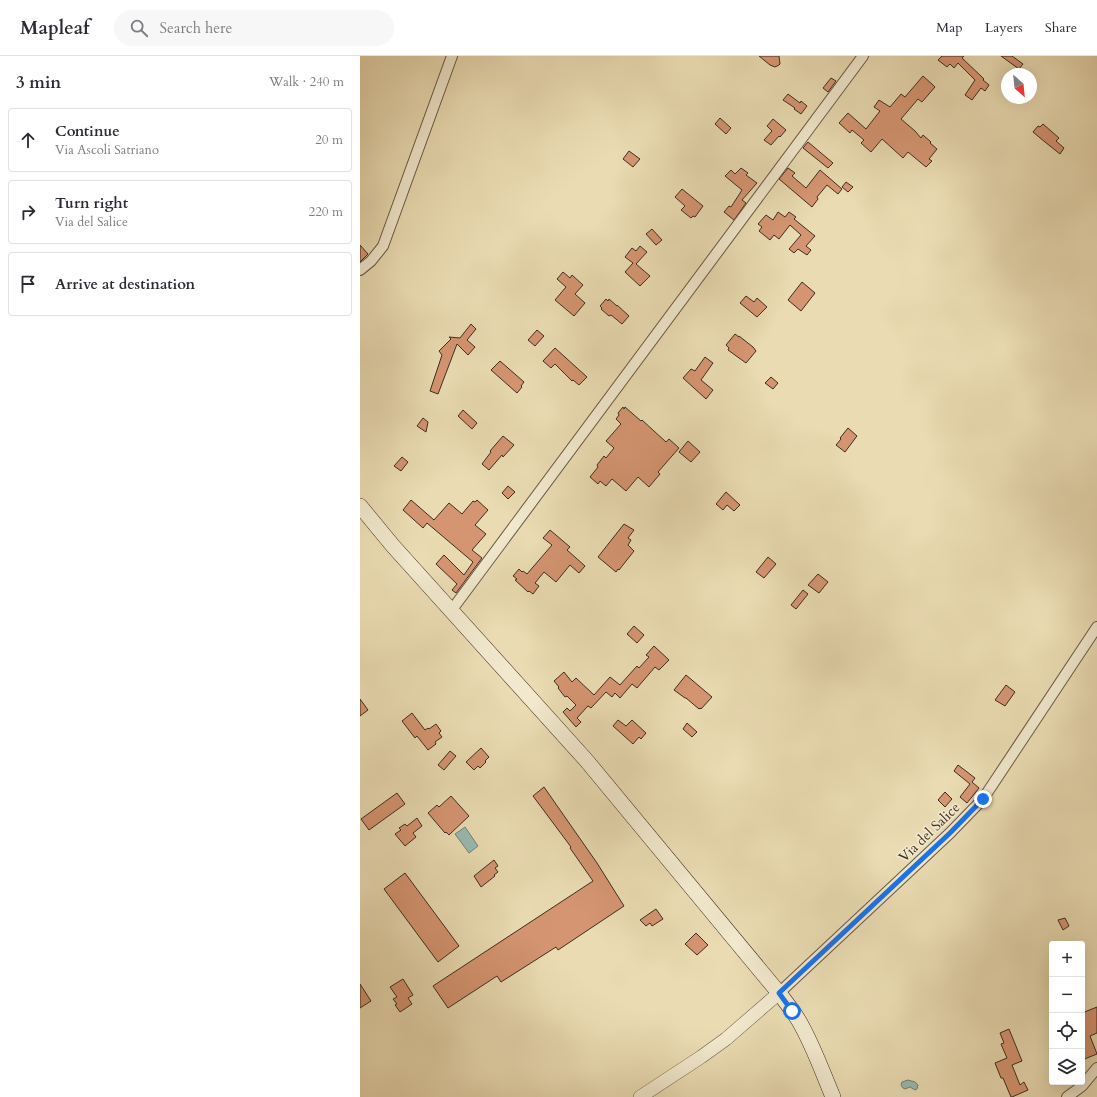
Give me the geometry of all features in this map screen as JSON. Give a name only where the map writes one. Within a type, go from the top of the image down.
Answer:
[{"type":"main road","points":[[360,506],[393,546],[586,760],[779,993],[804,1031],[833,1097]]},
{"type":"street","points":[[360,270],[370,261],[382,246],[452,56]]},
{"type":"street","points":[[451,611],[863,56]]},
{"type":"street","name":"Via del Salice","points":[[779,993],[950,833],[983,799],[1097,628]]},
{"type":"street","points":[[640,1097],[726,1039],[779,993]]},
{"type":"street","points":[[1067,1097],[1082,1086],[1097,1068]]},
{"type":"water","points":[[465,827],[478,846],[469,853],[455,834]]},
{"type":"water","points":[[908,1080],[915,1082],[918,1085],[917,1089],[915,1090],[910,1087],[905,1089],[903,1088],[901,1085],[902,1082]]},
{"type":"building","points":[[759,56],[779,56],[780,64],[775,67]]},
{"type":"building","points":[[942,56],[964,56],[962,58],[989,85],[985,91],[981,88],[972,100],[965,95],[975,80],[958,63],[954,68],[950,64],[947,67],[938,60]]},
{"type":"building","points":[[1001,56],[1012,56],[1023,64],[1020,68]]},
{"type":"building","points":[[923,76],[935,87],[922,102],[918,99],[901,119],[921,138],[923,135],[937,149],[929,159],[932,161],[926,167],[908,152],[903,158],[882,139],[871,152],[861,143],[864,140],[852,130],[850,133],[839,123],[848,113],[866,129],[880,111],[874,107],[879,100],[890,107],[901,94],[905,97]]},
{"type":"building","points":[[831,78],[836,81],[828,92],[823,88]]},
{"type":"building","points":[[788,94],[800,103],[801,101],[807,106],[801,114],[783,100]]},
{"type":"building","points":[[720,118],[731,128],[726,134],[715,124]]},
{"type":"building","points":[[773,119],[786,130],[771,145],[764,140],[772,131],[767,126]]},
{"type":"building","points":[[1043,124],[1059,138],[1056,141],[1064,148],[1060,154],[1033,132],[1038,126],[1040,127]]},
{"type":"building","points":[[808,142],[833,163],[828,168],[803,148]]},
{"type":"building","points":[[629,151],[640,159],[633,167],[623,159]]},
{"type":"building","points":[[741,168],[748,173],[746,175],[757,183],[742,200],[746,203],[734,220],[724,212],[729,206],[731,207],[742,190],[725,176],[731,170],[735,174]]},
{"type":"building","points":[[788,168],[795,173],[792,176],[806,188],[820,170],[842,189],[838,194],[827,185],[817,197],[818,199],[812,207],[779,179]]},
{"type":"building","points":[[846,182],[853,187],[848,192],[842,187]]},
{"type":"building","points":[[682,189],[703,206],[695,217],[693,216],[691,218],[681,210],[685,206],[675,197]]},
{"type":"building","points":[[778,212],[785,217],[789,212],[796,217],[794,219],[815,236],[806,246],[811,250],[807,255],[798,249],[794,253],[789,249],[801,235],[790,225],[779,239],[774,235],[770,240],[759,231],[762,227],[758,224],[766,215],[773,220]]},
{"type":"building","points":[[652,229],[662,240],[656,245],[646,234]]},
{"type":"building","points":[[360,245],[368,254],[360,262]]},
{"type":"building","points":[[640,246],[647,252],[636,264],[650,276],[640,286],[625,272],[633,263],[625,257],[632,248],[636,251]]},
{"type":"building","points":[[563,272],[570,278],[572,275],[583,285],[575,294],[585,303],[574,316],[555,300],[566,287],[557,279]]},
{"type":"building","points":[[802,282],[815,293],[801,311],[788,300]]},
{"type":"building","points":[[746,296],[754,302],[757,298],[767,307],[757,317],[740,303]]},
{"type":"building","points":[[606,299],[608,301],[609,299],[629,316],[622,324],[601,309],[602,308],[600,306]]},
{"type":"building","points":[[471,324],[476,329],[467,340],[475,347],[468,355],[457,344],[438,394],[430,391],[442,355],[439,351],[451,339],[449,337],[460,338]]},
{"type":"building","points":[[537,330],[544,336],[535,346],[528,340]]},
{"type":"building","points":[[735,334],[753,347],[756,351],[746,363],[728,350],[729,348],[726,345]]},
{"type":"building","points":[[555,348],[587,377],[579,385],[573,380],[572,381],[555,364],[551,368],[543,361]]},
{"type":"building","points":[[705,357],[713,363],[701,380],[713,390],[706,399],[683,378],[691,369],[695,371]]},
{"type":"building","points":[[500,361],[524,382],[517,393],[491,370]]},
{"type":"building","points":[[771,377],[778,383],[773,389],[765,383]]},
{"type":"building","points":[[623,407],[624,409],[625,407],[641,421],[642,420],[666,442],[669,439],[679,448],[658,472],[660,474],[649,487],[638,477],[626,491],[612,479],[606,486],[600,481],[598,484],[590,477],[604,456],[606,458],[614,448],[606,441],[621,424],[616,419],[619,415],[618,413]]},
{"type":"building","points":[[463,410],[477,423],[472,429],[458,416]]},
{"type":"building","points":[[423,418],[428,422],[426,432],[417,426]]},
{"type":"building","points":[[848,428],[857,436],[845,452],[836,445]]},
{"type":"building","points":[[503,436],[514,445],[503,457],[502,455],[489,470],[482,464],[491,452],[490,451]]},
{"type":"building","points":[[688,441],[700,452],[691,462],[679,452]]},
{"type":"building","points":[[402,457],[408,462],[401,471],[394,466]]},
{"type":"building","points":[[508,486],[515,492],[508,499],[502,493]]},
{"type":"building","points":[[726,492],[740,505],[734,511],[727,505],[723,510],[716,504]]},
{"type":"building","points":[[411,500],[434,520],[449,503],[462,514],[473,501],[475,502],[477,500],[488,510],[475,525],[486,534],[472,550],[482,558],[456,593],[452,590],[457,584],[436,564],[444,555],[464,575],[473,562],[427,523],[423,528],[403,510]]},
{"type":"building","points":[[624,524],[634,530],[628,538],[631,540],[628,545],[634,551],[616,572],[598,557]]},
{"type":"building","points":[[550,530],[570,547],[567,550],[585,566],[579,573],[570,565],[556,582],[544,572],[535,583],[539,586],[533,594],[529,591],[528,592],[515,580],[517,579],[513,576],[519,569],[527,574],[552,545],[543,538]]},
{"type":"building","points":[[768,557],[776,564],[764,578],[756,572]]},
{"type":"building","points":[[818,574],[828,582],[819,593],[808,585]]},
{"type":"building","points":[[803,590],[808,594],[796,609],[791,605]]},
{"type":"building","points":[[634,626],[644,635],[637,643],[627,634]]},
{"type":"building","points":[[654,646],[669,660],[659,670],[655,667],[637,688],[632,684],[620,698],[615,693],[612,697],[606,692],[591,708],[588,706],[577,718],[581,722],[576,727],[563,712],[567,708],[570,711],[576,705],[567,696],[565,697],[554,681],[564,672],[572,682],[576,678],[594,695],[610,677],[620,685],[637,666],[639,668],[649,657],[646,655]]},
{"type":"building","points":[[686,675],[712,697],[701,709],[674,690]]},
{"type":"building","points":[[1006,685],[1015,692],[1005,706],[995,700]]},
{"type":"building","points":[[360,699],[368,710],[360,716]]},
{"type":"building","points":[[412,713],[425,730],[436,724],[441,731],[439,733],[442,737],[428,750],[417,736],[415,738],[402,721]]},
{"type":"building","points":[[618,720],[626,726],[632,720],[646,733],[641,739],[639,737],[633,744],[613,726]]},
{"type":"building","points":[[687,723],[697,732],[692,737],[683,729]]},
{"type":"building","points":[[481,748],[489,757],[480,768],[478,766],[474,770],[466,762]]},
{"type":"building","points":[[450,751],[456,756],[444,770],[438,765]]},
{"type":"building","points":[[958,765],[975,778],[972,782],[979,788],[967,803],[960,797],[970,784],[954,771]]},
{"type":"building","points":[[544,787],[597,863],[624,906],[558,950],[556,947],[501,982],[497,976],[448,1008],[433,986],[593,881],[570,848],[571,847],[533,796]]},
{"type":"building","points":[[945,792],[952,799],[945,807],[938,800]]},
{"type":"building","points":[[397,793],[405,804],[369,830],[361,819]]},
{"type":"building","points":[[451,796],[469,816],[449,835],[446,832],[445,833],[428,813],[437,805],[439,807]]},
{"type":"building","points":[[417,818],[422,826],[413,833],[416,837],[405,846],[395,834],[401,830],[399,828],[405,824],[407,826]]},
{"type":"building","points":[[494,860],[498,866],[495,868],[498,872],[481,887],[474,876]]},
{"type":"building","points":[[405,873],[459,946],[438,962],[384,889]]},
{"type":"building","points":[[656,909],[663,919],[652,926],[650,923],[646,926],[640,920]]},
{"type":"building","points":[[1065,918],[1069,926],[1063,930],[1058,920]]},
{"type":"building","points":[[696,933],[708,945],[697,955],[685,944]]},
{"type":"building","points":[[403,979],[413,995],[408,998],[412,1004],[400,1012],[393,999],[397,997],[390,987]]},
{"type":"building","points":[[360,984],[371,1001],[360,1008]]},
{"type":"building","points":[[1097,1007],[1097,1033],[1090,1036],[1097,1054],[1085,1059],[1085,1013]]},
{"type":"building","points":[[1009,1029],[1022,1061],[1012,1065],[1020,1085],[1024,1082],[1028,1090],[1012,1097],[1003,1078],[1001,1078],[995,1063],[1007,1058],[1001,1044],[1004,1043],[1000,1033]]},
{"type":"route","points":[[792,1011],[779,993],[950,833],[983,799]]}]
